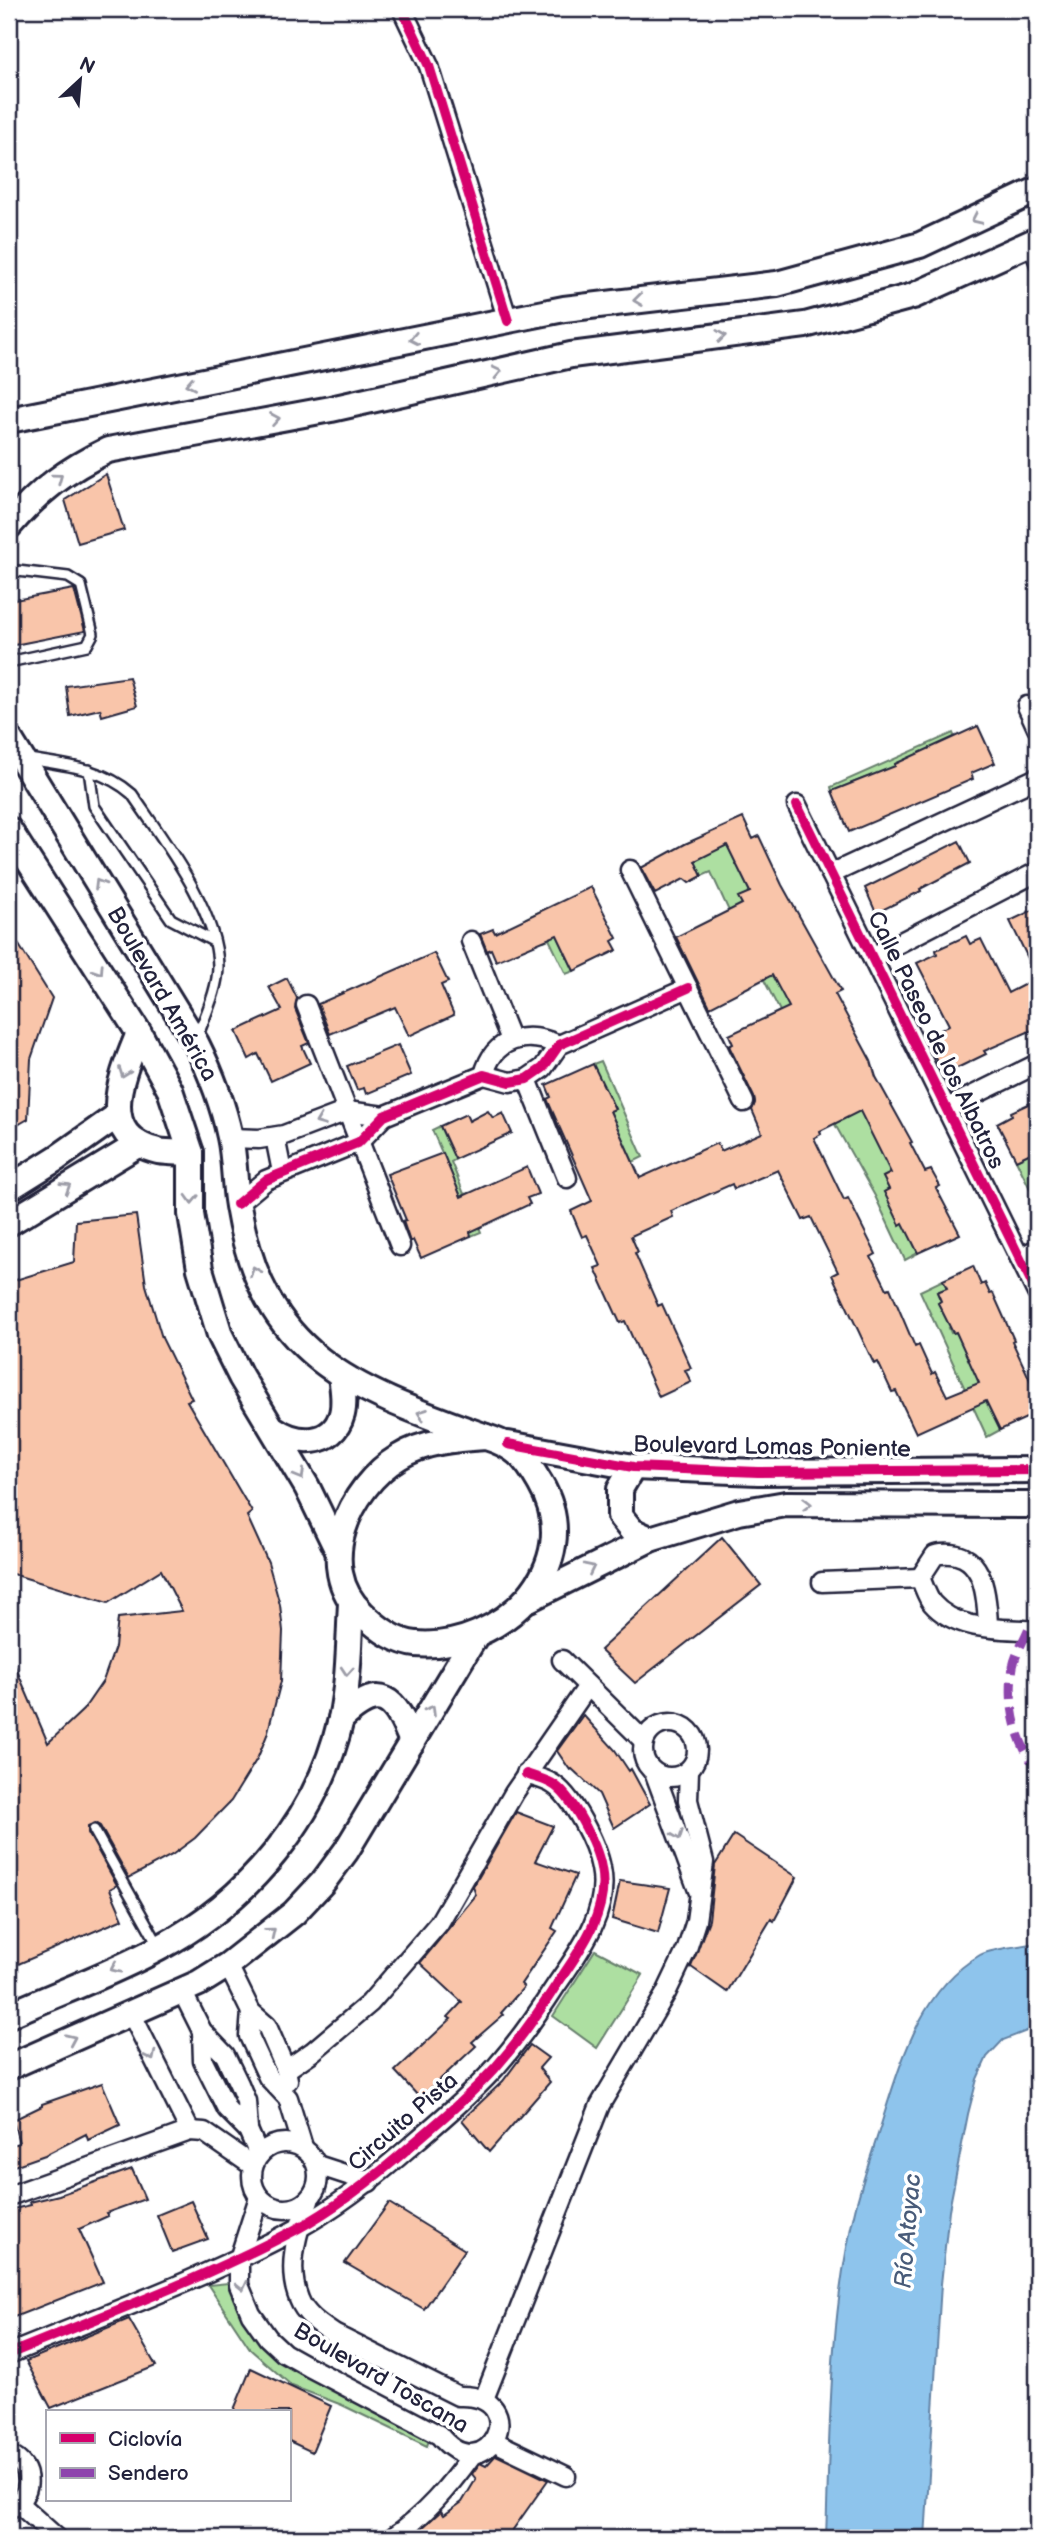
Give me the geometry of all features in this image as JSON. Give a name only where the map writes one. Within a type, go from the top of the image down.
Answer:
[{"type":"main road","points":[[9,420],[564,309],[777,284],[920,245],[1037,190]]},
{"type":"main road","points":[[9,526],[29,502],[55,480],[108,450],[331,409],[571,355],[805,325],[913,296],[1032,242]]},
{"type":"main road","name":"Boulevard América","points":[[15,748],[195,1043],[215,1084],[230,1138],[244,1240],[267,1297],[286,1327],[308,1351],[341,1376],[406,1408],[497,1441]]},
{"type":"main road","name":"Boulevard América","points":[[9,830],[17,859],[139,1033],[170,1090],[191,1153],[191,1214],[200,1269],[220,1335],[241,1377],[307,1487],[338,1551]]},
{"type":"main road","points":[[139,1033],[120,1080],[118,1115],[124,1130],[139,1144],[158,1151],[191,1153]]},
{"type":"main road","points":[[9,1188],[118,1115]]},
{"type":"main road","points":[[9,1223],[139,1144]]},
{"type":"main road","points":[[274,1429],[290,1438],[310,1441],[330,1433],[337,1426],[342,1412],[341,1376]]},
{"type":"main road","points":[[529,1599],[553,1548],[555,1529],[551,1508],[530,1466],[497,1441],[453,1439],[417,1448],[380,1470],[362,1490],[347,1519],[338,1551],[341,1582],[351,1603],[371,1622],[389,1634],[415,1644],[446,1642],[476,1635],[496,1625],[529,1599],[650,1539],[739,1513],[786,1504],[1037,1505]]},
{"type":"main road","name":"Boulevard Lomas Poniente","points":[[497,1441],[633,1467],[758,1472],[1037,1470]]},
{"type":"main road","points":[[633,1467],[620,1489],[620,1516],[632,1531],[650,1539]]},
{"type":"main road","points":[[9,2015],[159,1948],[206,1918],[230,1898],[287,1839],[310,1804],[326,1767],[341,1719],[347,1676],[351,1603]]},
{"type":"main road","points":[[9,2067],[182,1991],[228,1965],[285,1920],[323,1882],[346,1851],[476,1635]]},
{"type":"main road","points":[[341,1719],[364,1699],[378,1698],[390,1703],[398,1711],[412,1742]]},
{"type":"street","points":[[402,9],[429,66],[508,321]]},
{"type":"street","points":[[1027,706],[1037,728]]},
{"type":"street","points":[[831,874],[1037,778]]},
{"type":"street","name":"Calle Paseo de los Albatros","points":[[797,805],[1037,1293]]},
{"type":"street","points":[[631,870],[744,1102]]},
{"type":"street","points":[[872,957],[1037,872]]},
{"type":"street","points":[[471,941],[511,1040]]},
{"type":"street","points":[[237,1204],[266,1180],[359,1142],[384,1116],[484,1075],[510,1082],[527,1079],[543,1068],[559,1045],[688,988]]},
{"type":"street","points":[[306,1005],[400,1246]]},
{"type":"street","points":[[484,1075],[487,1062],[493,1053],[511,1040],[545,1038],[559,1045]]},
{"type":"street","points":[[947,1108],[1037,1063]]},
{"type":"street","points":[[527,1079],[567,1178]]},
{"type":"street","points":[[230,1138],[275,1137],[347,1111],[384,1116]]},
{"type":"street","points":[[275,1137],[282,1172]]},
{"type":"street","points":[[1020,1258],[1037,1249]]},
{"type":"street","points":[[920,1578],[935,1555],[949,1552],[963,1556],[974,1565],[982,1581],[988,1627]]},
{"type":"street","points":[[822,1582],[920,1578]]},
{"type":"street","points":[[920,1578],[932,1603],[945,1613],[972,1626],[1037,1631]]},
{"type":"street","points":[[562,1660],[643,1741]]},
{"type":"street","points":[[286,2070],[312,2052],[370,2003],[439,1923],[526,1774],[588,1686]]},
{"type":"street","points":[[484,2399],[600,2105],[666,1993],[687,1949],[696,1921],[700,1897],[704,1862],[688,1800],[689,1770],[697,1754],[697,1745],[694,1737],[681,1725],[672,1723],[654,1727],[643,1741],[644,1760],[655,1774],[700,1897]]},
{"type":"street","points":[[655,1774],[673,1778],[689,1770]]},
{"type":"street","name":"Circuito Pista","points":[[9,2354],[239,2259],[297,2229],[369,2182],[461,2102],[496,2067],[541,2008],[585,1940],[598,1914],[602,1891],[602,1872],[592,1836],[577,1812],[554,1784],[526,1774]]},
{"type":"street","points":[[228,1965],[251,2012],[267,2026],[286,2070],[288,2098],[303,2147]]},
{"type":"street","points":[[182,1991],[202,2031],[203,2061],[227,2109],[248,2130],[256,2161],[254,2188],[259,2197],[278,2209],[299,2207],[309,2201],[318,2184],[317,2165],[312,2155],[303,2147],[279,2143],[268,2148],[256,2161]]},
{"type":"street","points":[[251,2012],[248,2036],[268,2077],[288,2098]]},
{"type":"street","points":[[131,2014],[190,2131]]},
{"type":"street","points":[[9,2196],[190,2131],[204,2132],[256,2161]]},
{"type":"street","points":[[317,2165],[369,2182]]},
{"type":"street","name":"Boulevard Toscana","points":[[259,2197],[239,2259],[239,2285],[251,2314],[268,2338],[284,2353],[439,2435],[451,2449],[472,2455],[484,2450],[492,2441],[499,2425],[495,2408],[484,2399],[458,2396],[334,2334],[317,2322],[299,2300],[294,2277],[297,2229],[309,2201]]},
{"type":"street","name":"Boulevard Toscana","points":[[492,2441],[566,2476]]},
{"type":"street","points":[[9,2455],[17,2458],[27,2473],[28,2490],[14,2507],[57,2538]]},
{"type":"street","points":[[392,2538],[416,2522],[444,2493],[472,2455]]},
{"type":"lane","points":[[1032,242],[1037,269]]},
{"type":"lane","points":[[9,570],[76,580],[81,585],[93,634],[87,645],[9,662]]},
{"type":"lane","points":[[15,748],[89,770],[118,782],[132,794],[196,893],[209,921],[218,966],[213,995],[195,1043]]},
{"type":"lane","points":[[89,770],[94,806],[171,919],[213,941]]},
{"type":"lane","points":[[94,1830],[159,1948]]},
{"type":"green space","points":[[953,733],[955,738],[895,764],[897,770],[865,778],[832,791],[831,787]]},
{"type":"green space","points":[[702,837],[710,853],[727,845],[750,892],[739,898],[752,924],[863,1109],[892,1173],[883,1177],[889,1189],[884,1192],[908,1221],[910,1236],[918,1253],[905,1260],[875,1196],[823,1103],[809,1086],[774,1014],[780,1011],[764,980],[717,917],[729,911],[711,872],[702,876],[685,844]]},
{"type":"green space","points":[[545,909],[574,971],[566,974],[549,939],[544,941],[537,926],[531,928],[526,918]]},
{"type":"green space","points":[[601,1061],[643,1157],[633,1162],[610,1111],[615,1109],[608,1094],[595,1099],[593,1064]]},
{"type":"green space","points":[[440,1126],[448,1145],[452,1144],[458,1158],[451,1162],[464,1194],[469,1193],[485,1225],[479,1227],[481,1232],[471,1236],[465,1223],[461,1196],[432,1130]]},
{"type":"green space","points":[[1037,1150],[1037,1203],[1016,1160]]},
{"type":"green space","points":[[943,1280],[947,1288],[937,1292],[941,1301],[938,1303],[953,1327],[949,1328],[951,1333],[956,1332],[982,1381],[977,1384],[1000,1430],[987,1437],[920,1291]]},
{"type":"green space","points":[[595,1950],[643,1975],[597,2048],[553,2016]]},
{"type":"green space","points":[[228,2283],[270,2345],[431,2434],[427,2446],[342,2405],[292,2386],[251,2350],[208,2285]]},
{"type":"water","name":"Río Atoyac","points":[[1037,1943],[1037,2027],[1003,2040],[987,2057],[977,2079],[968,2114],[949,2210],[941,2284],[925,2538],[826,2538],[832,2371],[840,2288],[856,2206],[899,2069],[930,2004],[960,1969],[985,1953]]},
{"type":"building","points":[[106,474],[124,530],[78,543],[65,500]]},
{"type":"building","points":[[74,589],[85,631],[14,645],[9,601]]},
{"type":"building","points":[[129,677],[137,706],[102,716],[100,709],[70,716],[66,686]]},
{"type":"building","points":[[978,726],[995,763],[971,773],[973,779],[849,832],[832,791],[895,766]]},
{"type":"building","points":[[743,818],[753,839],[759,836],[782,885],[841,991],[835,994],[925,1172],[931,1170],[940,1186],[936,1188],[960,1234],[918,1253],[884,1192],[889,1189],[883,1177],[891,1173],[860,1111],[820,1131],[821,1134],[814,1138],[844,1200],[848,1198],[876,1254],[871,1257],[887,1289],[890,1288],[915,1347],[919,1345],[932,1374],[935,1372],[947,1396],[979,1383],[956,1332],[953,1333],[938,1303],[941,1301],[937,1292],[947,1288],[943,1280],[973,1266],[981,1285],[985,1283],[990,1294],[993,1293],[1037,1395],[1037,1413],[1000,1430],[986,1401],[916,1433],[896,1391],[892,1392],[878,1362],[874,1364],[832,1275],[838,1272],[811,1217],[803,1220],[778,1170],[734,1189],[732,1184],[671,1211],[673,1217],[631,1236],[638,1252],[635,1253],[658,1306],[662,1304],[691,1368],[685,1370],[691,1382],[659,1397],[625,1321],[620,1323],[595,1268],[601,1266],[587,1235],[582,1237],[571,1211],[592,1201],[547,1099],[551,1097],[546,1085],[593,1064],[615,1109],[610,1111],[640,1178],[717,1143],[721,1151],[762,1133],[752,1110],[754,1097],[729,1046],[733,1044],[729,1035],[789,1007],[772,975],[710,1007],[676,937],[742,904],[738,897],[750,892],[727,845],[695,861],[702,876],[689,883],[684,879],[655,894],[641,868],[685,844]]},
{"type":"building","points":[[959,841],[970,863],[876,913],[865,888]]},
{"type":"building","points":[[591,887],[617,938],[612,941],[617,950],[574,971],[557,935],[496,961],[491,949],[487,951],[480,934],[493,929],[495,933]]},
{"type":"building","points":[[1037,908],[1037,977],[1010,921]]},
{"type":"building","points":[[9,929],[52,998],[31,1059],[28,1119],[9,1130]]},
{"type":"building","points":[[966,936],[970,944],[981,939],[1008,993],[1037,978],[1037,1028],[984,1051],[986,1054],[955,1069],[954,1066],[942,1071],[926,1039],[949,1025],[917,963],[937,954],[936,950]]},
{"type":"building","points":[[434,953],[448,982],[441,985],[454,1015],[409,1036],[395,1007],[330,1034],[318,1004]]},
{"type":"building","points":[[287,978],[297,998],[295,1009],[309,1043],[302,1046],[310,1063],[271,1081],[258,1054],[249,1059],[236,1031],[282,1010],[269,987]]},
{"type":"building","points":[[398,1045],[411,1075],[366,1094],[364,1088],[357,1090],[347,1066]]},
{"type":"building","points":[[1037,1100],[1037,1150],[1016,1160],[997,1123],[1012,1115],[1011,1112]]},
{"type":"building","points":[[488,1111],[493,1118],[503,1113],[512,1133],[455,1159],[440,1126],[466,1114],[469,1121]]},
{"type":"building","points":[[443,1153],[461,1197],[527,1167],[538,1194],[527,1198],[530,1204],[470,1232],[471,1236],[421,1258],[413,1240],[410,1242],[403,1221],[406,1220],[387,1174]]},
{"type":"building","points":[[136,1215],[146,1285],[162,1338],[192,1399],[187,1401],[252,1512],[247,1516],[268,1562],[280,1605],[283,1631],[281,1681],[267,1735],[258,1757],[231,1801],[195,1838],[172,1855],[129,1878],[100,1826],[95,1823],[88,1826],[88,1833],[117,1885],[110,1889],[123,1919],[9,1968],[9,1652],[48,1743],[83,1710],[103,1681],[115,1647],[118,1618],[182,1611],[161,1570],[108,1603],[9,1573],[9,1282],[74,1262],[76,1221]]},
{"type":"building","points":[[722,1537],[761,1585],[635,1683],[600,1650]]},
{"type":"building","points":[[583,1715],[615,1750],[629,1771],[631,1769],[650,1804],[614,1828],[599,1794],[570,1770],[557,1751]]},
{"type":"building","points":[[516,1812],[553,1826],[535,1861],[576,1875],[552,1928],[557,1931],[521,1984],[524,1987],[501,2013],[503,2015],[472,2042],[476,2046],[420,2098],[395,2071],[451,2019],[448,2017],[462,2002],[420,1963],[476,1895],[473,1887]]},
{"type":"building","points":[[734,1835],[797,1877],[774,1921],[771,1919],[727,1992],[691,1967],[709,1920],[715,1865]]},
{"type":"building","points":[[620,1881],[670,1888],[658,1933],[612,1919]]},
{"type":"building","points":[[530,2045],[548,2058],[539,2068],[550,2082],[489,2152],[462,2120],[503,2081]]},
{"type":"building","points":[[102,2083],[120,2125],[88,2140],[86,2134],[45,2155],[14,2166],[9,2146],[19,2143],[13,2120],[42,2104]]},
{"type":"building","points":[[132,2169],[145,2199],[106,2213],[108,2216],[79,2229],[103,2282],[9,2319],[9,2271],[17,2269],[9,2251],[9,2210],[31,2205],[30,2202],[59,2195]]},
{"type":"building","points":[[191,2201],[208,2239],[172,2252],[157,2215]]},
{"type":"building","points":[[389,2203],[465,2250],[424,2309],[345,2263]]},
{"type":"building","points":[[129,2319],[156,2366],[51,2408],[26,2361]]},
{"type":"building","points":[[251,2368],[331,2406],[312,2452],[290,2441],[290,2410],[234,2410]]},
{"type":"building","points":[[496,2455],[548,2480],[507,2538],[411,2538],[441,2511],[444,2515],[462,2502],[476,2479],[472,2474],[480,2463],[486,2466]]},
{"type":"marked path","points":[[1028,1630],[1014,1662],[1012,1703],[1019,1738],[1030,1759],[1037,1761]]},
{"type":"cycle path","points":[[402,9],[429,66],[508,321]]},
{"type":"cycle path","points":[[797,805],[1037,1293]]},
{"type":"cycle path","points":[[237,1204],[266,1180],[359,1142],[384,1116],[484,1075],[510,1082],[527,1079],[543,1068],[559,1045],[688,988]]},
{"type":"cycle path","points":[[508,1444],[633,1467],[758,1472],[1037,1470]]},
{"type":"cycle path","points":[[9,2354],[189,2280],[260,2248],[311,2221],[386,2167],[456,2107],[495,2068],[574,1960],[597,1916],[603,1884],[599,1858],[575,1809],[559,1789],[526,1774]]}]
